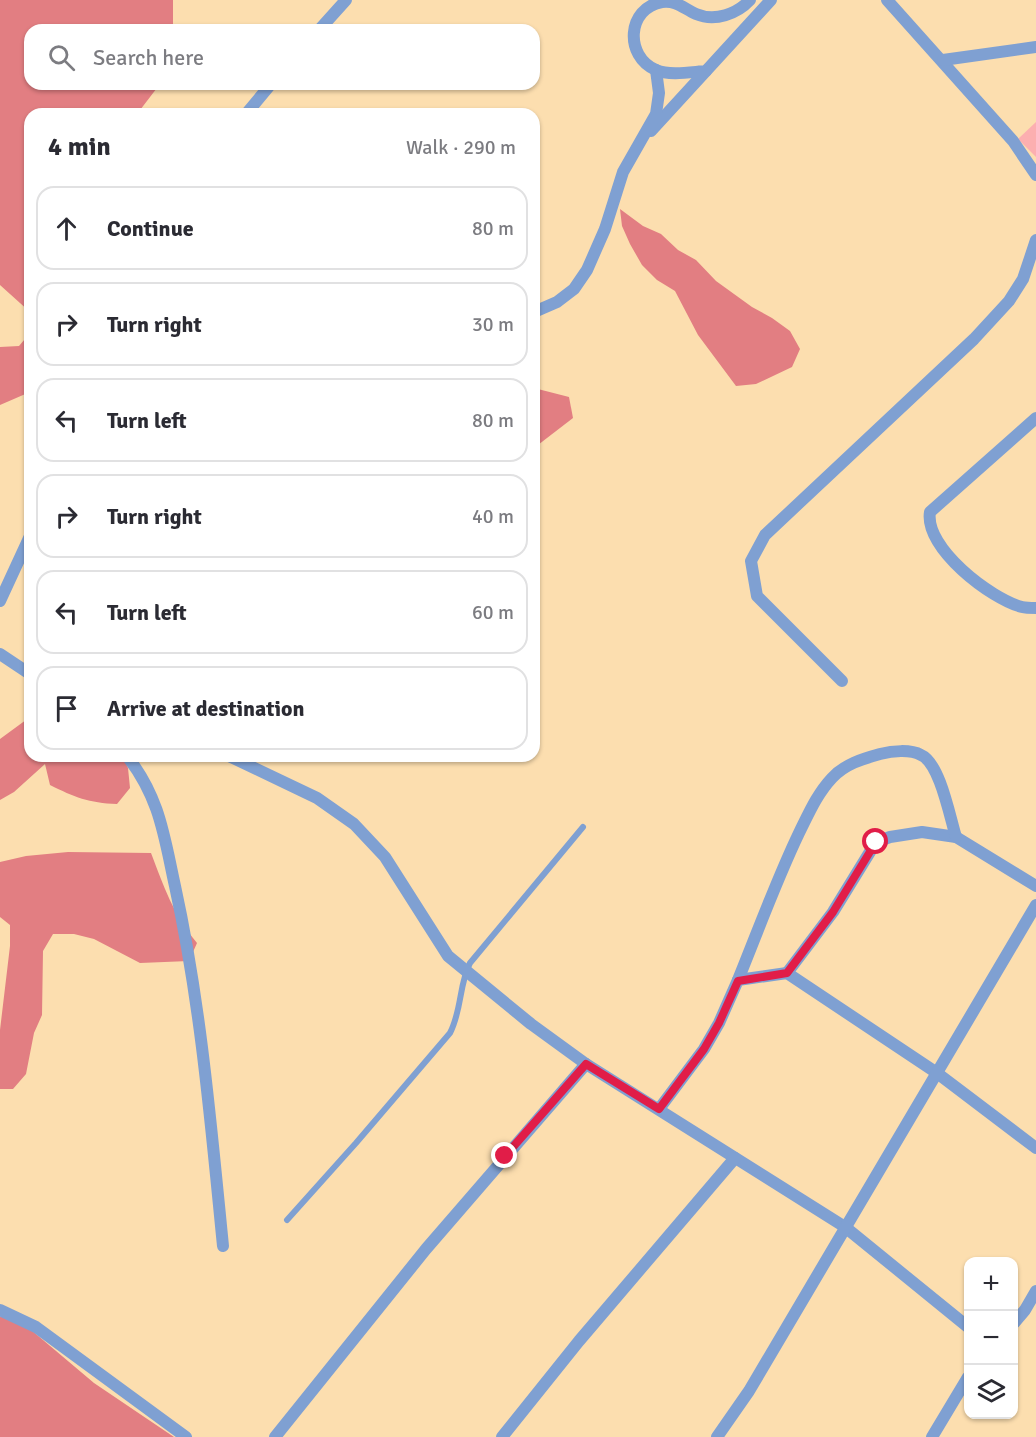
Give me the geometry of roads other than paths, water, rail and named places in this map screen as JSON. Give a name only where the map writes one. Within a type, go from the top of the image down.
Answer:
[{"type":"street","points":[[324,24],[346,0]]},
{"type":"street","points":[[706,71],[656,70],[641,59],[634,48],[633,36],[644,5],[661,2],[681,3],[696,14],[714,18],[733,13],[750,0]]},
{"type":"street","points":[[640,143],[771,0]]},
{"type":"street","points":[[887,0],[1013,141],[1036,174]]},
{"type":"street","points":[[943,60],[1036,47]]},
{"type":"street","points":[[540,309],[557,302],[574,289],[587,270],[605,229],[623,172],[656,114],[659,103],[656,70]]},
{"type":"street","points":[[251,108],[266,90]]},
{"type":"street","points":[[843,681],[757,596],[752,561],[765,535],[975,339],[1010,301],[1023,279],[1036,240]]},
{"type":"street","points":[[1036,418],[930,513],[928,520],[931,530],[943,549],[978,585],[1022,607],[1036,608]]},
{"type":"street","points":[[0,601],[24,549]]},
{"type":"street","points":[[0,654],[24,670]]},
{"type":"street","points":[[659,1109],[704,1049],[719,1023],[787,858],[817,796],[834,776],[855,761],[886,753],[910,752],[922,755],[930,762],[937,776],[956,837]]},
{"type":"street","points":[[131,762],[141,775],[158,809],[187,941],[205,1064],[223,1246]]},
{"type":"street","points":[[242,762],[317,798],[354,824],[385,857],[448,956],[531,1024],[586,1064],[845,1227],[964,1323]]},
{"type":"street","points":[[787,973],[833,912],[876,842],[890,837],[922,832],[956,837],[1036,886]]},
{"type":"street","points":[[717,1437],[749,1391],[1036,905]]},
{"type":"street","points":[[738,981],[787,973],[937,1073],[1036,1148]]},
{"type":"street","points":[[275,1437],[426,1249],[586,1064]]},
{"type":"street","points":[[502,1437],[579,1341],[735,1158]]},
{"type":"street","points":[[1018,1318],[1036,1292]]},
{"type":"street","points":[[0,1310],[36,1327],[186,1437]]},
{"type":"street","points":[[933,1437],[964,1385]]},
{"type":"lane","points":[[287,1220],[450,1033],[458,1018],[466,971],[470,963],[583,827]]}]
